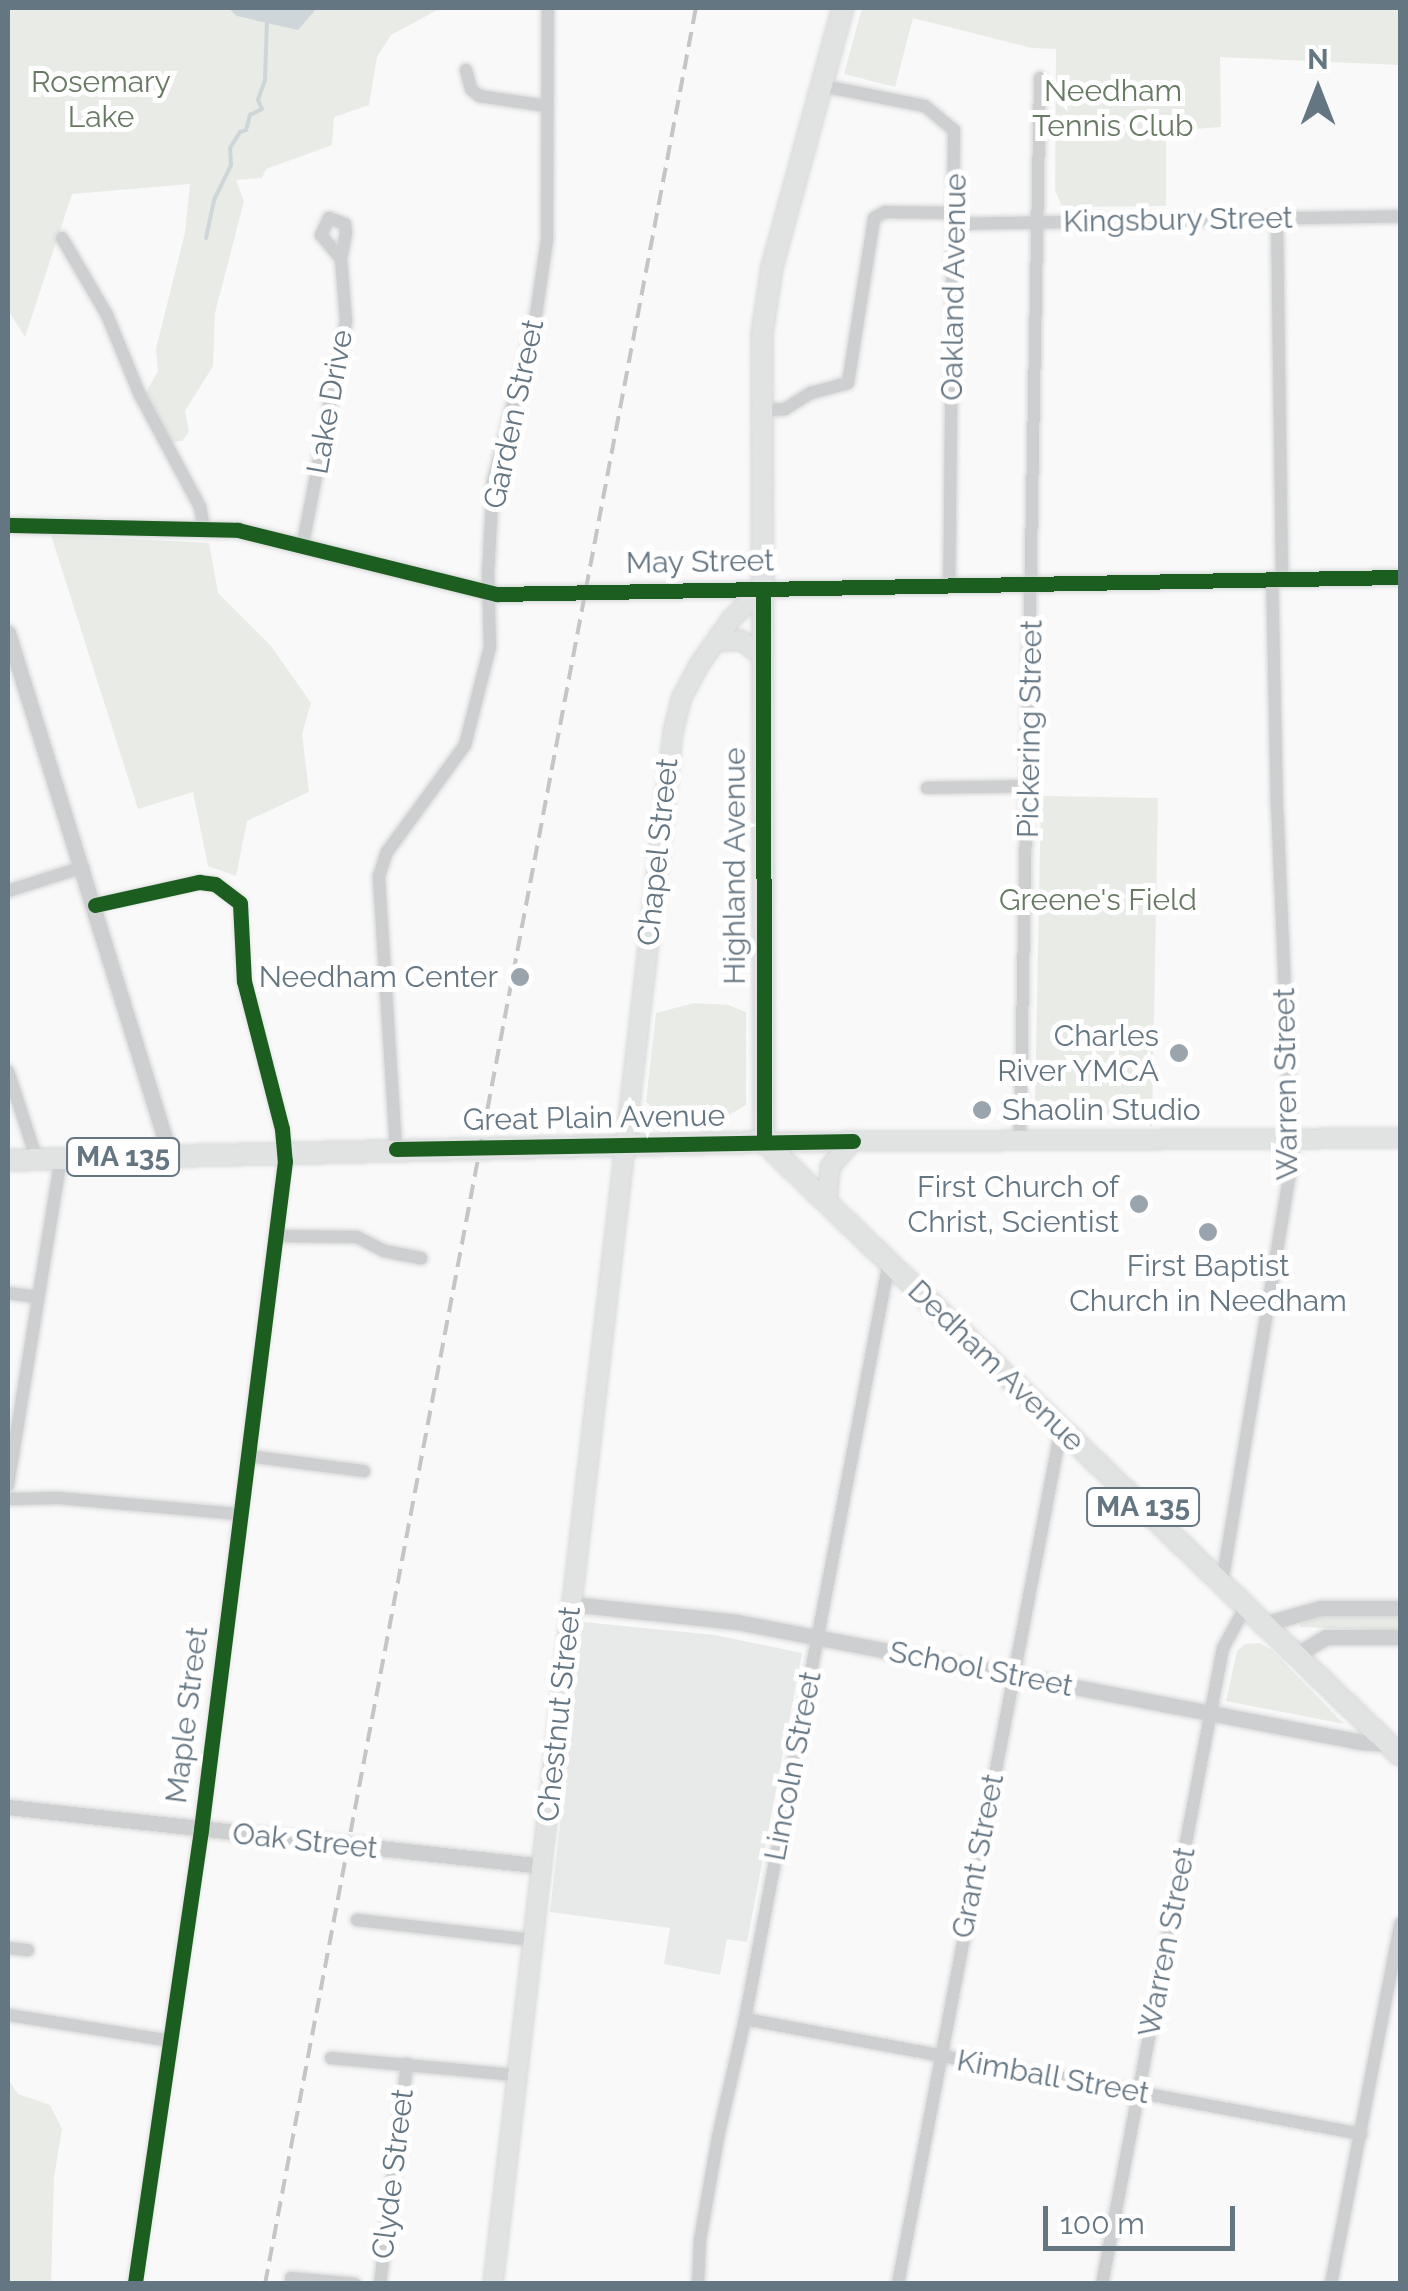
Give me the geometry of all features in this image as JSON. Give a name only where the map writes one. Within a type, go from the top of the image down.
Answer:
[{"type":"main road","name":"Highland Avenue","points":[[764,1142],[763,321],[770,277],[843,8]]},
{"type":"main road","name":"Chapel Street","points":[[623,1144],[672,732],[684,692],[715,642],[763,589]]},
{"type":"main road","points":[[715,642],[741,640],[762,656]]},
{"type":"main road","name":"Great Plain Avenue","points":[[8,1160],[623,1144],[1400,1138]]},
{"type":"main road","points":[[827,1202],[830,1167],[853,1141]]},
{"type":"main road","name":"Dedham Avenue","points":[[764,1142],[1395,1750]]},
{"type":"main road","name":"Chestnut Street","points":[[493,2284],[623,1144]]},
{"type":"street","name":"Garden Street","points":[[396,1149],[380,868],[387,852],[465,745],[490,647],[488,593],[495,471],[536,315],[547,240],[548,8]]},
{"type":"street","points":[[466,70],[471,89],[479,96],[547,106]]},
{"type":"street","name":"Pickering Street","points":[[1020,1139],[1040,78]]},
{"type":"street","name":"Oakland Avenue","points":[[823,86],[926,106],[954,130],[950,586]]},
{"type":"street","name":"Kingsbury Street","points":[[762,410],[785,408],[811,393],[848,382],[874,218],[886,212],[1040,222],[1400,216]]},
{"type":"street","name":"Warren Street","points":[[1222,1582],[1292,1172],[1276,809],[1276,218]]},
{"type":"street","points":[[62,238],[108,315],[140,395],[198,502],[204,526]]},
{"type":"street","name":"Lake Drive","points":[[303,543],[342,358],[346,321],[342,259]]},
{"type":"street","name":"May Street","points":[[8,525],[204,526],[303,543],[488,593],[1400,577]]},
{"type":"street","points":[[8,633],[170,1155]]},
{"type":"street","points":[[927,788],[1029,786]]},
{"type":"street","points":[[8,891],[82,867]]},
{"type":"street","name":"Maple Street","points":[[95,906],[199,882],[215,884],[240,902],[244,981],[284,1152],[278,1236],[201,1830],[135,2284]]},
{"type":"street","points":[[8,1071],[37,1160]]},
{"type":"street","points":[[8,1485],[61,1159]]},
{"type":"street","points":[[278,1236],[357,1237],[390,1253],[421,1258]]},
{"type":"street","name":"Lincoln Street","points":[[699,2277],[718,2137],[745,2019],[888,1262]]},
{"type":"street","points":[[8,1293],[36,1297]]},
{"type":"street","name":"Grant Street","points":[[898,2284],[1062,1429]]},
{"type":"street","points":[[248,1456],[364,1472]]},
{"type":"street","points":[[8,1499],[59,1498],[239,1514]]},
{"type":"street","name":"School Street","points":[[572,1604],[708,1618],[817,1637],[1395,1750]]},
{"type":"street","name":"Warren Street","points":[[1102,2284],[1224,1644],[1246,1606]]},
{"type":"street","points":[[1264,1624],[1320,1608],[1400,1608]]},
{"type":"street","points":[[1296,1654],[1326,1637],[1400,1637]]},
{"type":"street","name":"Oak Street","points":[[8,1807],[542,1866]]},
{"type":"street","points":[[357,1920],[532,1940]]},
{"type":"street","points":[[1331,2284],[1400,1924]]},
{"type":"street","points":[[8,1948],[28,1950]]},
{"type":"street","points":[[9,2014],[171,2040]]},
{"type":"street","name":"Kimball Street","points":[[745,2019],[1361,2134]]},
{"type":"street","points":[[331,2058],[515,2075]]},
{"type":"street","name":"Clyde Street","points":[[380,2284],[407,2064]]},
{"type":"street","points":[[291,2278],[355,2284]]},
{"type":"shaded area","name":"Rosemary Lake","points":[[228,8],[317,8],[298,30],[237,16]]},
{"type":"shaded area","points":[[583,1622],[715,1635],[802,1653],[747,1942],[727,1939],[720,1975],[664,1964],[670,1928],[550,1912]]},
{"type":"green space","name":"Rosemary Lake","points":[[8,8],[441,8],[391,35],[377,57],[369,105],[334,117],[332,145],[266,169],[262,178],[236,180],[244,201],[215,313],[213,366],[185,411],[189,432],[182,441],[165,442],[144,396],[158,371],[156,349],[185,233],[190,184],[72,194],[25,337],[8,310]]},
{"type":"green space","name":"Needham Tennis Club","points":[[862,8],[1400,8],[1400,65],[1220,57],[1221,127],[1166,131],[1166,206],[1062,207],[1055,190],[1056,49],[1032,48],[913,18],[895,87],[844,74]]},
{"type":"green space","points":[[51,535],[209,543],[218,593],[271,646],[311,703],[302,734],[309,792],[247,821],[236,876],[208,866],[193,792],[138,809]]},
{"type":"green space","name":"Greene's Field","points":[[1041,796],[1158,798],[1152,1127],[1133,1116],[1043,1118],[1035,1109]]},
{"type":"green space","points":[[694,1003],[728,1005],[746,1012],[746,1105],[729,1115],[695,1108],[662,1116],[646,1102],[656,1013]]},
{"type":"green space","points":[[1330,1614],[1400,1614],[1400,1631],[1300,1627],[1301,1619]]},
{"type":"green space","points":[[1259,1643],[1272,1650],[1344,1724],[1226,1701],[1237,1651],[1245,1644]]},
{"type":"green space","points":[[8,2079],[18,2094],[50,2105],[62,2129],[54,2177],[51,2283],[8,2283]]},
{"type":"waterway","points":[[206,238],[214,200],[231,165],[230,148],[240,132],[246,130],[250,115],[262,109],[258,100],[265,80],[267,21]]},
{"type":"railway","points":[[265,2284],[696,8]]},
{"type":"cycle path","points":[[8,525],[238,530],[497,594],[1400,577]]},
{"type":"cycle path","points":[[763,589],[764,1142]]},
{"type":"cycle path","points":[[95,905],[199,882],[215,884],[240,903],[244,981],[282,1129],[285,1161],[201,1830],[135,2284]]},
{"type":"cycle path","points":[[396,1149],[853,1141]]},
{"type":"place","name":"Needham Center","points":[[520,977]]},
{"type":"place","name":"Charles River YMCA","points":[[1179,1053]]},
{"type":"place","name":"Shaolin Studio","points":[[982,1110]]},
{"type":"place","name":"First Church of Christ, Scientist","points":[[1139,1204]]},
{"type":"place","name":"First Baptist Church in Needham","points":[[1208,1232]]}]
